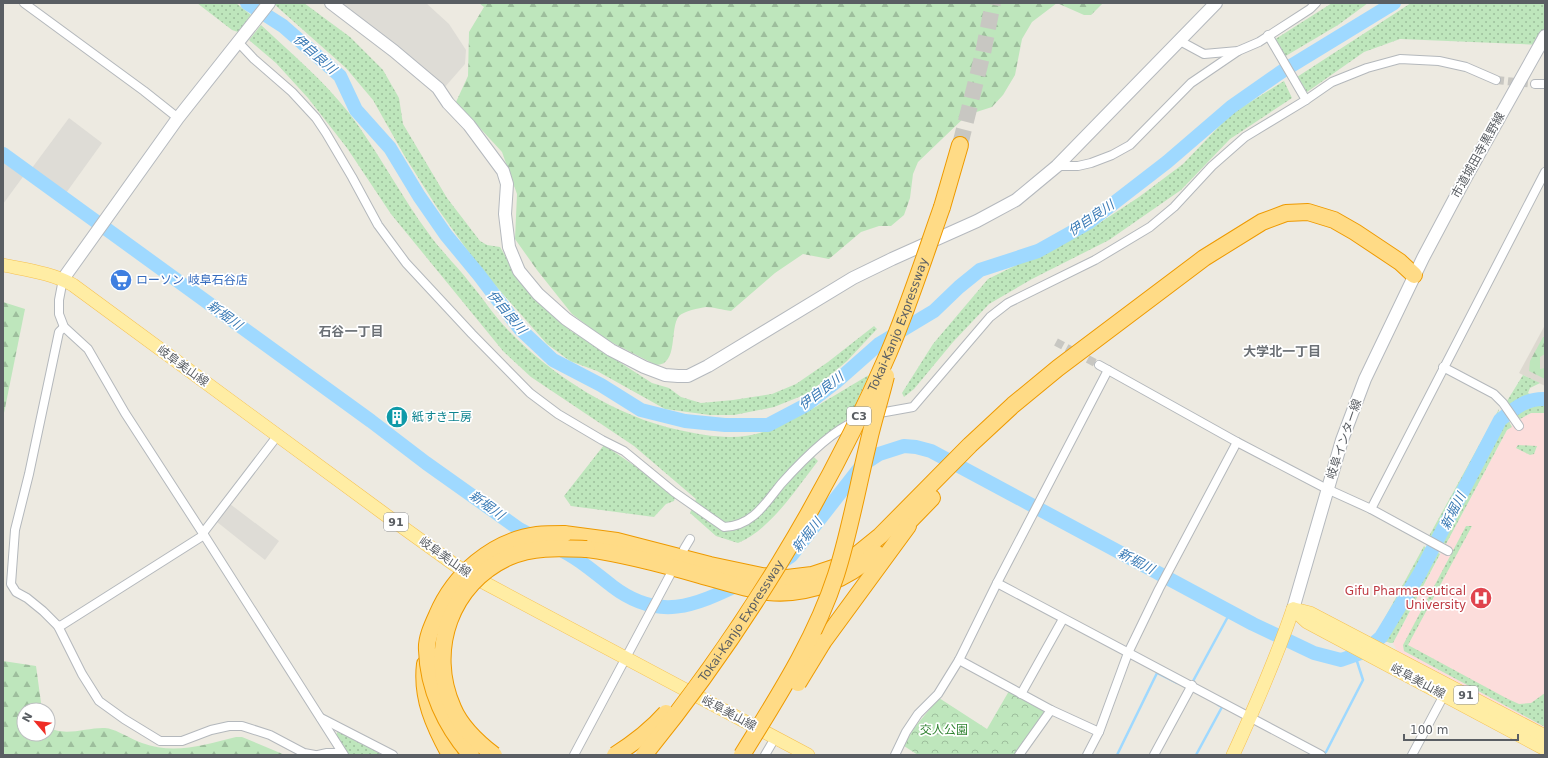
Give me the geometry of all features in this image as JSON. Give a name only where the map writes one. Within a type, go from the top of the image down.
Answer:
[{"type":"highway","name":"Tokai-Kanjo Expressway","points":[[644,755],[686,702],[763,594],[831,470],[878,377],[903,316],[942,207],[960,145]]},
{"type":"highway","points":[[494,755],[478,743],[465,727],[453,708],[445,686],[441,664],[447,626],[455,607],[466,590],[483,573],[510,557],[529,551],[543,549],[587,549],[705,570],[787,578],[812,575],[836,567],[859,553],[945,477],[1013,405],[1058,368],[1204,258],[1262,222],[1286,213],[1308,212],[1334,220],[1400,262],[1414,276]]},
{"type":"highway","points":[[742,755],[792,672],[823,608],[836,576],[845,544],[869,438],[903,316]]},
{"type":"highway","points":[[753,755],[823,642],[945,477]]},
{"type":"highway","points":[[450,755],[429,713],[425,697],[424,673],[431,629],[439,609],[448,593],[458,580],[473,564],[502,546],[536,535],[564,534],[617,541],[705,570],[763,594],[806,590],[836,581],[868,560],[915,516]]},
{"type":"highway","points":[[615,755],[634,743],[655,725],[763,594]]},
{"type":"highway","points":[[427,649],[431,675],[439,704],[447,722],[459,742],[471,755]]},
{"type":"main road","name":"岐阜美山線","points":[[3,265],[32,270],[62,279],[73,285],[455,565],[497,591],[808,755]]},
{"type":"main road","name":"岐阜美山線","points":[[1293,609],[1307,622],[1358,644],[1545,736]]},
{"type":"main road","points":[[1233,755],[1279,648],[1293,609]]},
{"type":"main road","name":"岐阜美山線","points":[[1384,657],[1444,695],[1545,749]]},
{"type":"street","points":[[24,3],[144,91],[178,118]]},
{"type":"street","points":[[269,3],[239,43],[178,118],[62,279],[59,314],[64,327],[88,349],[125,413],[321,717],[343,754]]},
{"type":"street","points":[[331,3],[394,51],[438,88],[448,103],[469,125],[503,172],[507,184],[505,214],[509,247],[519,271],[538,294],[566,319],[611,350],[644,367],[665,375],[688,376],[708,366],[853,278],[892,258],[977,221],[1016,200],[1057,166],[1216,3]]},
{"type":"street","points":[[1057,166],[1078,166],[1091,163],[1112,155],[1130,144],[1191,83],[1238,51],[1270,39],[1316,3]]},
{"type":"street","points":[[1310,9],[1322,3]]},
{"type":"street","points":[[1270,39],[1305,98]]},
{"type":"street","points":[[1180,41],[1204,54],[1238,51]]},
{"type":"street","name":"市道城田寺黒野線","points":[[1414,276],[1465,179],[1542,42]]},
{"type":"street","points":[[239,43],[254,59],[292,92],[316,118],[326,132],[378,225],[406,263],[472,334],[530,393],[558,414],[624,451],[674,492],[724,527],[734,527],[745,522],[765,505],[782,484],[820,445],[845,425],[871,415],[913,407],[990,317],[1008,303],[1095,260],[1150,226],[1174,207],[1212,166],[1245,137],[1332,82],[1367,68],[1400,59],[1439,61],[1466,67],[1496,80]]},
{"type":"street","points":[[1535,84],[1545,84]]},
{"type":"street","points":[[1371,509],[1545,172]]},
{"type":"street","name":"岐阜インター線","points":[[1293,609],[1342,440],[1365,379],[1414,276]]},
{"type":"street","points":[[64,327],[59,332],[29,474],[15,530],[11,584],[16,592],[27,598],[58,626],[82,674],[99,701],[124,719],[160,741],[182,741],[211,730],[229,726],[242,726],[270,735],[304,753],[316,755],[327,753],[343,754]]},
{"type":"street","points":[[1099,365],[1237,442],[1327,489],[1371,509],[1448,551]]},
{"type":"street","points":[[1443,367],[1494,394],[1503,403],[1519,426]]},
{"type":"street","points":[[894,755],[914,720],[938,694],[959,660],[997,583],[1108,370]]},
{"type":"street","points":[[58,626],[62,625],[204,534],[278,435]]},
{"type":"street","points":[[1087,755],[1099,732],[1128,653],[1159,589],[1237,442]]},
{"type":"street","points":[[684,549],[690,539]]},
{"type":"street","points":[[574,755],[670,574]]},
{"type":"street","points":[[997,583],[1063,619],[1192,685],[1250,718],[1321,755]]},
{"type":"street","points":[[1021,694],[1063,619]]},
{"type":"street","points":[[959,660],[1051,710],[1099,732]]},
{"type":"street","points":[[1154,755],[1192,685]]},
{"type":"street","points":[[1412,755],[1444,695]]},
{"type":"street","points":[[1019,755],[1051,710]]},
{"type":"street","points":[[321,717],[393,755]]},
{"type":"street","points":[[765,755],[775,738]]},
{"type":"shaded area","points":[[338,3],[426,3],[449,24],[466,50],[465,64],[444,88]]},
{"type":"shaded area","points":[[69,118],[102,143],[66,193],[32,168]]},
{"type":"shaded area","points":[[3,159],[25,174],[3,204]]},
{"type":"shaded area","points":[[1545,325],[1545,386],[1519,373]]},
{"type":"shaded area","name":"Gifu Pharmaceutical University","points":[[1531,413],[1545,413],[1545,731],[1398,653],[1393,643],[1507,430],[1520,419]]},
{"type":"shaded area","points":[[230,504],[279,541],[265,560],[217,522]]},
{"type":"green space","points":[[197,3],[236,3],[251,15],[238,32],[232,30]]},
{"type":"green space","points":[[276,3],[304,3],[350,37],[383,70],[399,98],[403,124],[447,198],[480,241],[487,245],[500,247],[519,279],[543,307],[571,331],[652,383],[669,388],[681,397],[701,403],[772,394],[796,384],[828,362],[874,326],[877,329],[847,361],[809,393],[774,407],[734,415],[710,415],[665,409],[597,371],[570,361],[547,344],[480,268],[438,209],[404,155],[373,100],[346,68],[275,5]]},
{"type":"green space","points":[[479,3],[1057,3],[1032,22],[1022,39],[1015,75],[1003,95],[992,107],[967,115],[918,162],[913,174],[910,198],[904,215],[891,226],[879,226],[861,232],[829,259],[803,254],[775,273],[731,311],[706,307],[681,314],[674,329],[671,353],[668,359],[663,363],[656,365],[605,339],[572,314],[537,270],[515,239],[517,194],[502,152],[456,102],[468,76],[469,32],[484,7]]},
{"type":"green space","points":[[1057,3],[1103,3],[1091,15],[1084,15]]},
{"type":"green space","points":[[1332,3],[1368,3],[1338,25],[1284,57],[1274,40]]},
{"type":"green space","points":[[1411,3],[1545,3],[1545,45],[1400,39],[1364,52],[1307,92],[1297,77]]},
{"type":"green space","points":[[261,25],[318,78],[349,113],[370,142],[408,204],[429,234],[503,325],[525,347],[545,363],[565,378],[609,405],[656,424],[679,430],[721,437],[753,435],[789,421],[869,375],[850,416],[819,443],[807,450],[818,461],[792,496],[772,518],[750,537],[738,543],[716,536],[690,513],[696,499],[634,446],[531,377],[503,351],[391,214],[347,148],[308,98],[276,63],[249,40]]},
{"type":"green space","points":[[1284,81],[1292,98],[1230,139],[1181,190],[1109,240],[1032,279],[989,304],[953,342],[914,389],[904,397],[902,393],[933,344],[988,279],[1092,228],[1139,197],[1183,164],[1231,114]]},
{"type":"green space","points":[[3,302],[25,309],[3,418]]},
{"type":"green space","points":[[1543,337],[1545,337],[1545,354],[1540,357],[1540,369],[1545,368],[1545,379],[1529,371],[1530,361]]},
{"type":"green space","points":[[1523,375],[1540,383],[1530,388],[1528,393],[1545,404],[1545,413],[1531,413],[1520,419],[1507,401]]},
{"type":"green space","points":[[1499,409],[1497,420],[1435,538],[1429,536]]},
{"type":"green space","points":[[1507,418],[1512,427],[1507,430],[1446,544],[1440,541],[1501,422]]},
{"type":"green space","points":[[604,445],[676,494],[674,501],[666,504],[654,517],[571,506],[564,496]]},
{"type":"green space","points":[[1518,445],[1537,446],[1534,454],[1530,455],[1516,448]]},
{"type":"green space","points":[[1466,526],[1472,526],[1408,645],[1519,704],[1531,703],[1545,693],[1545,727],[1404,651],[1403,645]]},
{"type":"green space","points":[[1424,546],[1429,551],[1380,637],[1376,634]]},
{"type":"green space","points":[[1435,551],[1440,554],[1393,643],[1383,640]]},
{"type":"green space","points":[[3,661],[36,666],[41,702],[16,702],[16,742],[56,742],[56,730],[68,732],[105,728],[154,747],[189,748],[236,737],[242,737],[285,755],[3,755]]},
{"type":"green space","name":"交人公園","points":[[1009,691],[1047,711],[1016,755],[918,755],[904,746],[914,728],[939,698],[987,729]]},
{"type":"green space","points":[[338,731],[383,755],[347,755],[335,737]]},
{"type":"waterway","name":"伊自良川","points":[[247,3],[283,26],[340,76],[356,110],[390,148],[419,196],[446,235],[520,329],[553,360],[601,385],[641,410],[685,421],[725,425],[768,425],[806,405],[836,382],[879,344],[934,311],[959,287],[980,270],[1038,251],[1088,223],[1167,162],[1231,107],[1281,72],[1394,3]]},
{"type":"waterway","name":"新堀川","points":[[3,154],[371,421],[426,463],[519,529],[538,539]]},
{"type":"waterway","name":"新堀川","points":[[785,560],[791,556],[862,465],[879,454],[904,446],[916,447],[931,451],[1253,624],[1314,653],[1341,660],[1364,652],[1381,637],[1420,573],[1500,420],[1515,408],[1526,402],[1545,399]]},
{"type":"waterway","name":"新堀川","points":[[557,548],[578,560],[629,597],[645,604],[661,607],[677,607],[692,604],[742,583]]},
{"type":"waterway","points":[[1192,683],[1231,611]]},
{"type":"waterway","points":[[1323,754],[1326,752],[1363,680],[1355,655]]},
{"type":"waterway","points":[[1117,755],[1157,673],[1177,683]]},
{"type":"waterway","points":[[1196,755],[1222,707],[1218,705]]},
{"type":"tunnel","points":[[960,145],[983,53],[993,3]]},
{"type":"tunnel","points":[[1496,80],[1535,84]]},
{"type":"tunnel","points":[[1056,342],[1099,365]]},
{"type":"place","name":"ローソン 岐阜石谷店","points":[[121,280]]},
{"type":"place","name":"紙すき工房","points":[[397,417]]},
{"type":"place","name":"Gifu Pharmaceutical University","points":[[1481,598]]},
{"type":"district","name":"石谷一丁目","points":[[351,331]]},
{"type":"district","name":"大学北一丁目","points":[[1282,351]]}]
